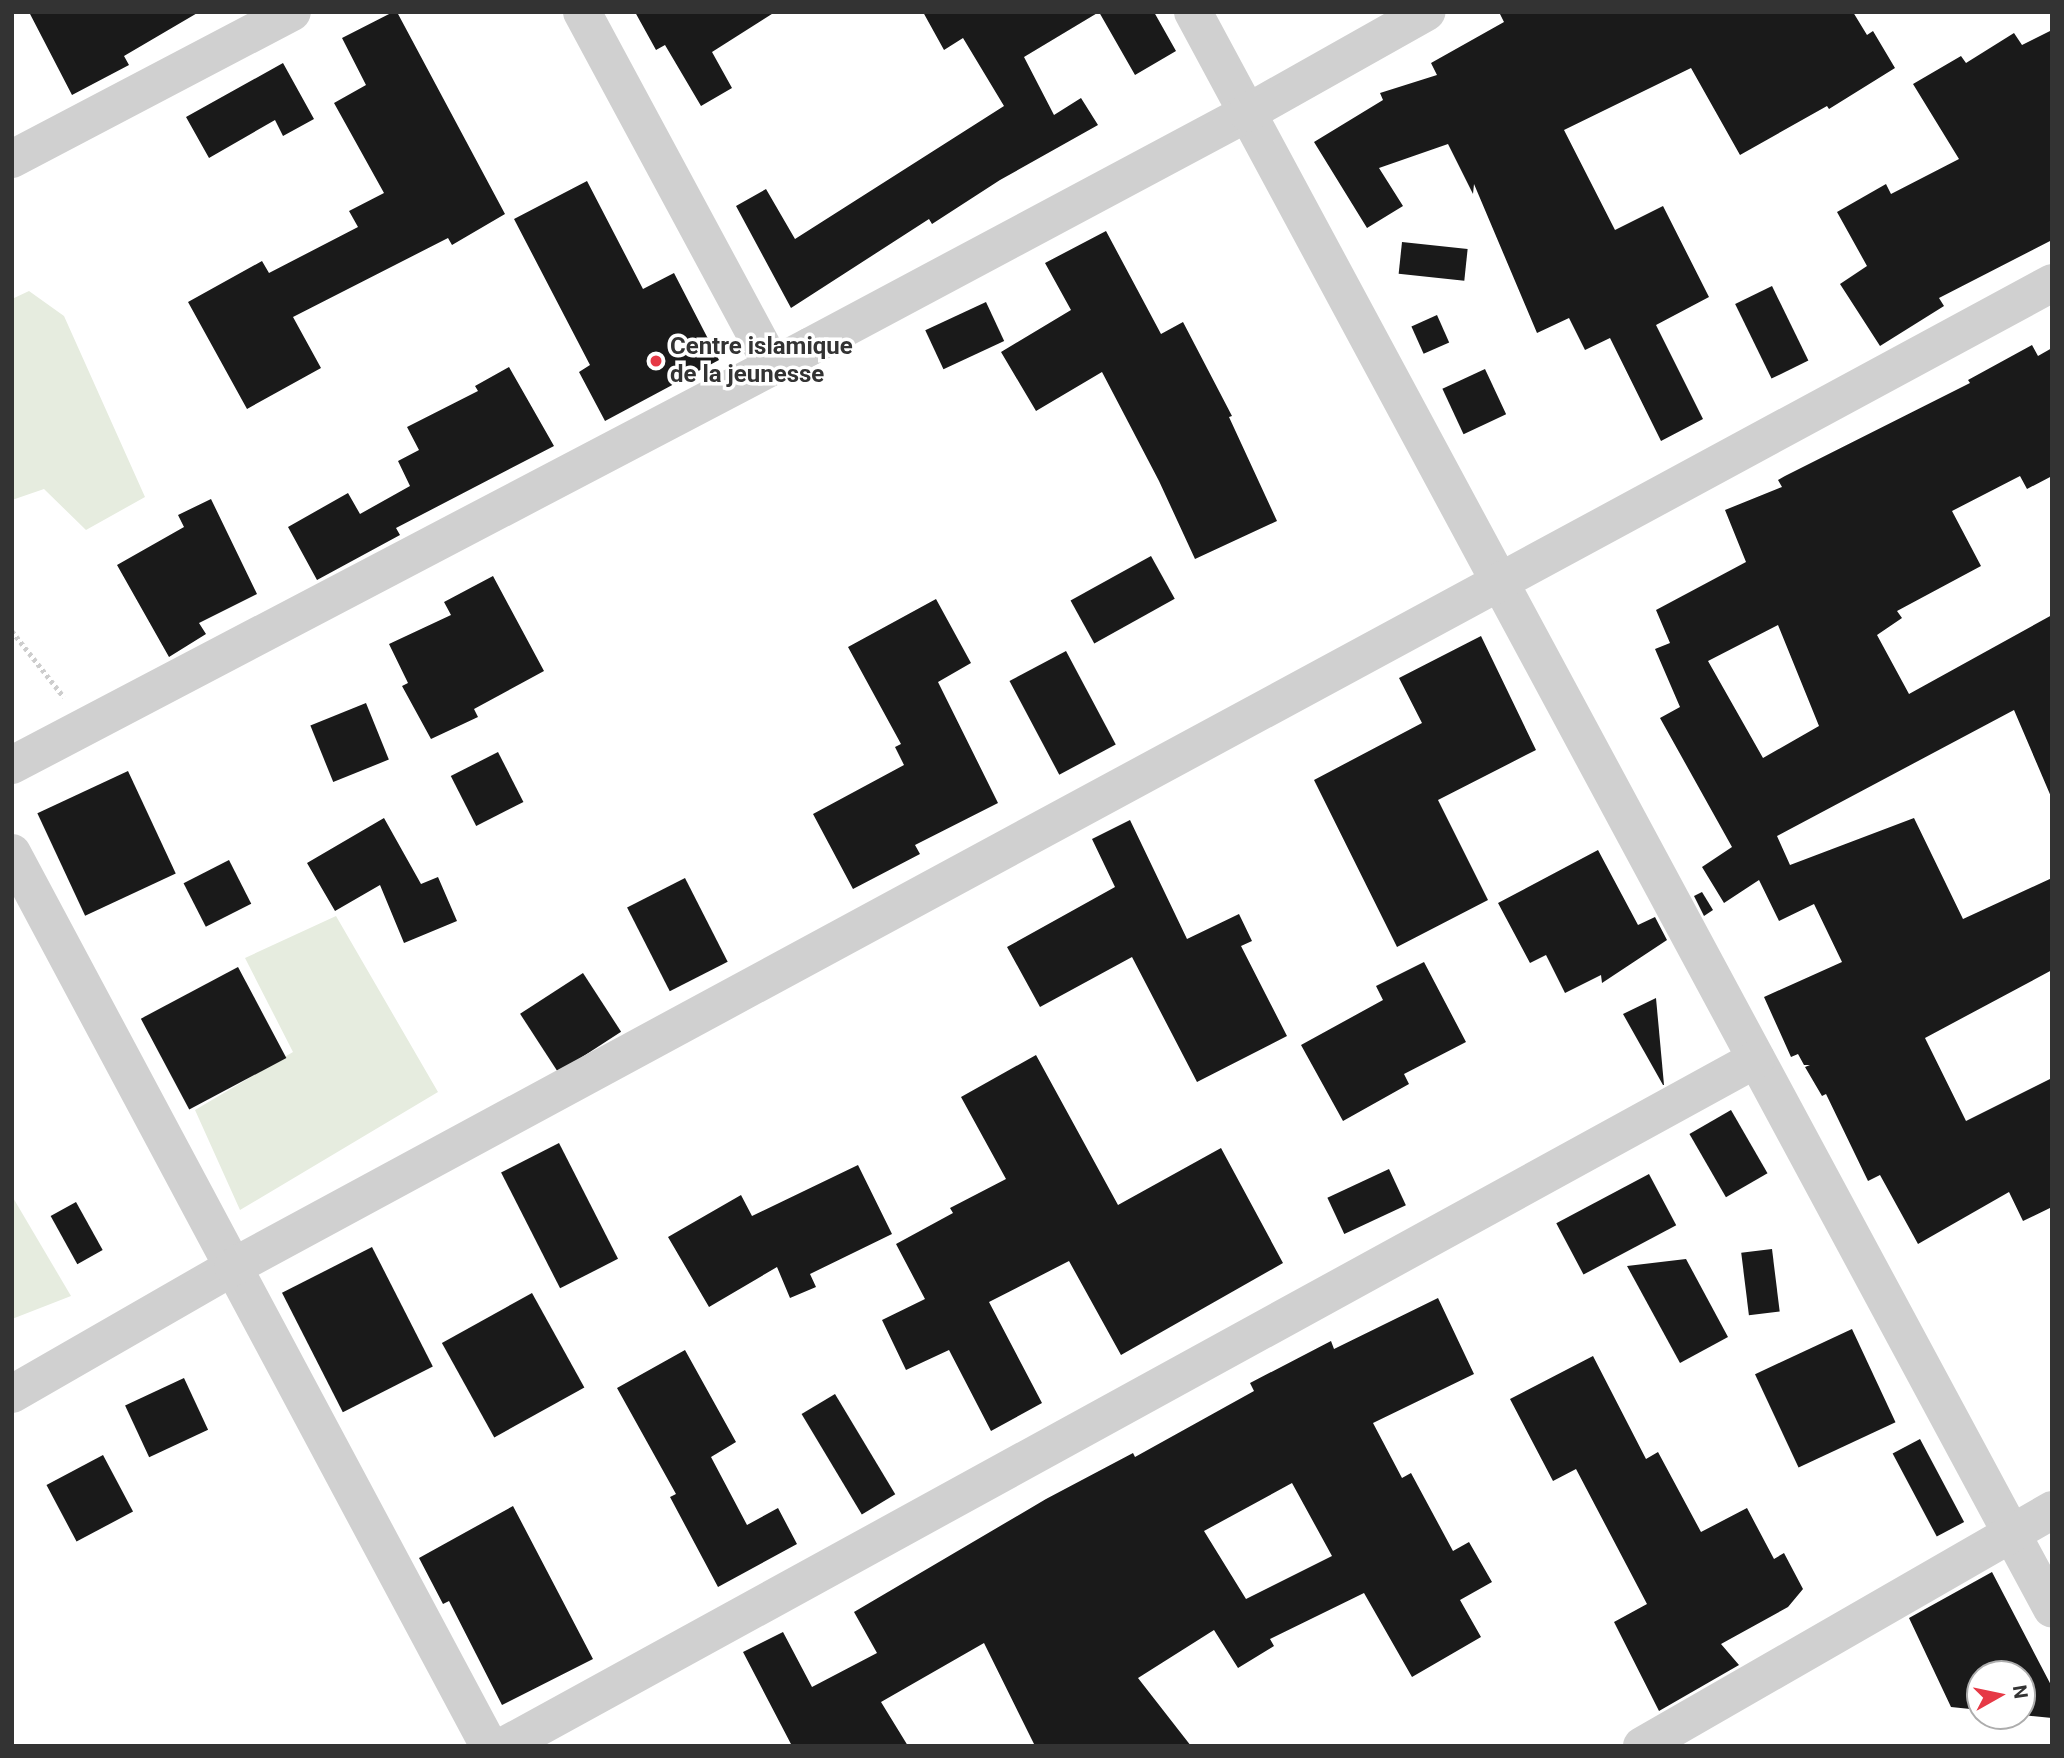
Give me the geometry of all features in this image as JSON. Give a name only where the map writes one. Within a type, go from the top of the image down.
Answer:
[{"type":"street","points":[[12,159],[292,12]]},
{"type":"street","points":[[582,12],[773,366]]},
{"type":"street","points":[[1193,12],[2052,1609]]},
{"type":"street","points":[[12,765],[773,366],[1247,113],[1426,12]]},
{"type":"street","points":[[12,1394],[233,1267],[1498,580],[2052,283]]},
{"type":"street","points":[[12,853],[489,1746]]},
{"type":"street","points":[[504,1746],[1756,1059]]},
{"type":"street","points":[[1642,1746],[2052,1510]]},
{"type":"path","points":[[12,631],[88,727]]},
{"type":"shaded area","points":[[29,291],[64,316],[145,497],[86,530],[44,489],[12,500],[12,299]]},
{"type":"shaded area","points":[[336,916],[438,1092],[240,1210],[195,1110],[293,1052],[245,958]]},
{"type":"shaded area","points":[[12,1196],[71,1296],[12,1319]]},
{"type":"building","points":[[29,12],[199,12],[124,56],[129,65],[72,95]]},
{"type":"building","points":[[397,12],[505,214],[452,245],[448,238],[293,317],[321,368],[247,409],[188,302],[262,261],[269,273],[358,227],[349,211],[384,193],[334,103],[366,85],[342,38]]},
{"type":"building","points":[[635,12],[775,12],[712,52],[732,88],[701,106],[665,45],[656,50]]},
{"type":"building","points":[[923,12],[1099,12],[1024,57],[1054,115],[1081,98],[1098,125],[1000,180],[932,224],[929,219],[791,308],[736,206],[766,189],[795,239],[1004,106],[963,38],[944,50]]},
{"type":"building","points":[[1099,12],[1154,12],[1176,51],[1135,75]]},
{"type":"building","points":[[1499,12],[1853,12],[1867,35],[1873,31],[1895,68],[1829,109],[1827,106],[1740,155],[1691,68],[1564,130],[1615,230],[1663,206],[1709,297],[1656,325],[1703,419],[1661,441],[1610,338],[1585,350],[1569,318],[1537,333],[1474,184],[1473,194],[1448,144],[1379,168],[1403,206],[1367,228],[1314,142],[1383,100],[1380,93],[1437,75],[1431,63],[1504,22]]},
{"type":"building","points":[[2052,30],[2052,240],[1939,298],[1944,306],[1880,346],[1840,284],[1867,266],[1837,212],[1886,184],[1891,194],[1959,159],[1913,84],[1961,56],[1966,63],[2014,33],[2022,45]]},
{"type":"building","points":[[283,63],[314,119],[283,136],[275,120],[209,158],[186,117]]},
{"type":"building","points":[[587,181],[643,289],[674,273],[719,360],[605,421],[579,372],[590,365],[514,219]]},
{"type":"building","points":[[1106,231],[1161,334],[1183,322],[1232,416],[1229,417],[1277,521],[1195,559],[1159,481],[1102,372],[1036,411],[1001,352],[1071,310],[1045,263]]},
{"type":"building","points":[[1402,242],[1468,249],[1464,281],[1399,274]]},
{"type":"building","points":[[1772,286],[1808,361],[1772,379],[1735,304]]},
{"type":"building","points":[[986,302],[1004,341],[943,369],[925,330]]},
{"type":"building","points":[[1437,315],[1449,342],[1424,354],[1411,326]]},
{"type":"building","points":[[2032,345],[2038,356],[2052,348],[2052,476],[2027,489],[2020,476],[1952,511],[1981,566],[1897,611],[1902,618],[1877,635],[1909,694],[2052,615],[2052,799],[2014,710],[1777,836],[1790,865],[1914,818],[1963,919],[2052,878],[2052,970],[1925,1038],[1966,1121],[2052,1078],[2052,1207],[2023,1221],[2009,1192],[1918,1244],[1880,1175],[1868,1181],[1826,1094],[1822,1096],[1805,1067],[1810,1065],[1804,1065],[1798,1054],[1791,1057],[1764,997],[1842,962],[1814,904],[1779,921],[1759,880],[1724,903],[1702,867],[1732,847],[1660,718],[1680,707],[1655,649],[1670,643],[1656,610],[1746,562],[1725,510],[1782,487],[1778,480],[1970,383],[1968,380]],"holes":[[[1778,625],[1819,726],[1763,758],[1708,661]]]},
{"type":"building","points":[[509,367],[554,446],[396,528],[400,535],[317,580],[288,527],[348,493],[360,514],[410,486],[398,461],[419,450],[407,427],[478,391],[475,386]]},
{"type":"building","points":[[1485,369],[1506,414],[1464,434],[1442,389]]},
{"type":"building","points":[[211,499],[257,594],[199,623],[206,634],[169,657],[117,565],[184,527],[178,515]]},
{"type":"building","points":[[1151,556],[1175,599],[1094,643],[1071,601]]},
{"type":"building","points":[[493,576],[544,671],[474,709],[478,717],[431,739],[402,686],[408,683],[389,644],[451,615],[444,602]]},
{"type":"building","points":[[936,599],[971,663],[938,682],[998,803],[915,845],[920,854],[853,889],[813,814],[904,765],[895,747],[901,744],[848,647]]},
{"type":"building","points":[[1481,636],[1536,750],[1438,800],[1488,900],[1397,947],[1314,780],[1422,723],[1399,678]]},
{"type":"building","points":[[1066,651],[1116,745],[1059,775],[1009,681]]},
{"type":"building","points":[[366,703],[389,760],[333,782],[310,725]]},
{"type":"building","points":[[498,752],[523,802],[476,826],[451,776]]},
{"type":"building","points":[[128,771],[176,873],[85,916],[37,813]]},
{"type":"building","points":[[384,818],[421,884],[438,877],[457,921],[404,943],[380,885],[335,911],[307,863]]},
{"type":"building","points":[[1130,820],[1187,939],[1239,914],[1252,941],[1241,946],[1287,1036],[1197,1082],[1132,957],[1040,1007],[1007,947],[1115,887],[1092,839]]},
{"type":"building","points":[[1598,850],[1638,925],[1655,917],[1667,940],[1602,983],[1601,975],[1565,993],[1546,955],[1530,963],[1498,903]]},
{"type":"building","points":[[229,860],[251,904],[206,927],[184,883]]},
{"type":"building","points":[[685,878],[728,962],[670,991],[627,908]]},
{"type":"building","points":[[1702,892],[1713,910],[1704,916],[1694,896]]},
{"type":"building","points":[[1424,962],[1466,1042],[1404,1074],[1409,1084],[1343,1121],[1301,1045],[1383,1000],[1376,986]]},
{"type":"building","points":[[238,967],[286,1058],[189,1110],[141,1019]]},
{"type":"building","points":[[583,973],[621,1032],[558,1073],[520,1014]]},
{"type":"building","points":[[1656,998],[1664,1085],[1623,1014]]},
{"type":"building","points":[[1036,1055],[1118,1205],[1221,1148],[1283,1263],[1121,1355],[1069,1261],[989,1302],[1042,1403],[991,1431],[949,1350],[906,1370],[882,1320],[925,1299],[896,1244],[953,1213],[950,1208],[1006,1179],[961,1097]]},
{"type":"building","points":[[1731,1110],[1768,1173],[1726,1197],[1689,1134]]},
{"type":"building","points":[[559,1143],[618,1259],[560,1288],[501,1173]]},
{"type":"building","points":[[858,1165],[892,1234],[810,1274],[816,1287],[790,1298],[777,1267],[709,1307],[668,1237],[741,1195],[752,1216]]},
{"type":"building","points":[[1389,1169],[1406,1205],[1344,1234],[1327,1198]]},
{"type":"building","points":[[1649,1174],[1676,1225],[1584,1275],[1556,1223]]},
{"type":"building","points":[[76,1202],[103,1250],[77,1264],[51,1216]]},
{"type":"building","points":[[372,1247],[433,1366],[343,1412],[282,1293]]},
{"type":"building","points":[[1772,1249],[1780,1312],[1749,1315],[1741,1253]]},
{"type":"building","points":[[1686,1259],[1728,1337],[1680,1363],[1627,1266]]},
{"type":"building","points":[[532,1293],[584,1387],[494,1437],[442,1343]]},
{"type":"building","points":[[1438,1298],[1474,1374],[1373,1423],[1402,1478],[1411,1473],[1453,1551],[1469,1542],[1492,1582],[1460,1600],[1481,1637],[1412,1677],[1364,1593],[1270,1639],[1274,1646],[1238,1668],[1214,1630],[1138,1678],[1191,1746],[1035,1746],[984,1643],[881,1702],[908,1746],[792,1746],[743,1652],[783,1632],[812,1687],[877,1653],[854,1612],[1046,1499],[1133,1453],[1135,1457],[1254,1391],[1250,1383],[1331,1341],[1334,1349]],"holes":[[[1292,1483],[1332,1556],[1246,1599],[1204,1531]]]},
{"type":"building","points":[[1852,1329],[1896,1422],[1799,1468],[1755,1374]]},
{"type":"building","points":[[685,1350],[736,1442],[711,1457],[747,1525],[778,1508],[797,1544],[718,1587],[670,1497],[676,1494],[617,1388]]},
{"type":"building","points":[[1593,1356],[1646,1459],[1658,1452],[1701,1532],[1747,1508],[1774,1559],[1784,1553],[1803,1589],[1788,1607],[1721,1644],[1739,1665],[1659,1711],[1614,1622],[1647,1604],[1576,1469],[1553,1481],[1510,1399]]},
{"type":"building","points":[[184,1378],[208,1430],[149,1457],[125,1405]]},
{"type":"building","points":[[835,1394],[895,1494],[862,1514],[802,1414]]},
{"type":"building","points":[[1920,1439],[1964,1522],[1937,1537],[1893,1454]]},
{"type":"building","points":[[103,1455],[133,1512],[77,1542],[46,1485]]},
{"type":"building","points":[[513,1506],[593,1659],[502,1705],[449,1601],[443,1604],[419,1558]]},
{"type":"building","points":[[1992,1572],[2052,1687],[2052,1718],[2036,1716],[2036,1660],[1966,1660],[1966,1709],[1951,1707],[1909,1618]]},
{"type":"place","name":"Centre islamique de la jeunesse","points":[[656,361]]}]
